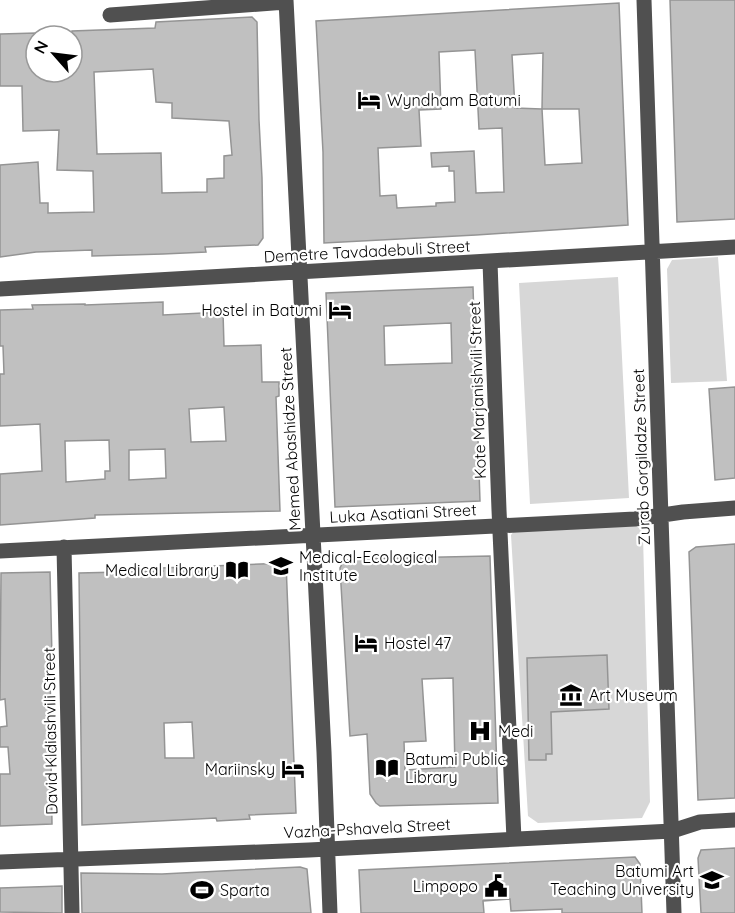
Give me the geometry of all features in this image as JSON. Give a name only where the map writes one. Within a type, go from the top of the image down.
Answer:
[{"type":"street","name":"Zurab Gorgiladze Street","points":[[644,0],[674,913]]},
{"type":"street","points":[[110,15],[286,1]]},
{"type":"street","name":"Memed Abashidze Street","points":[[286,1],[329,849],[330,913]]},
{"type":"street","name":"Demetre Tavdadebuli Street","points":[[0,289],[735,247]]},
{"type":"street","name":"Kote Marjanishvili Street","points":[[490,262],[514,839]]},
{"type":"street","name":"Luka Asatiani Street","points":[[0,551],[635,519],[735,508]]},
{"type":"street","name":"David Kldiashvili Street","points":[[64,547],[72,913]]},
{"type":"street","name":"Vazha-Pshavela Street","points":[[0,862],[329,849],[672,831],[700,822],[735,820]]},
{"type":"shaded area","points":[[718,257],[727,381],[671,383],[667,269],[672,260]]},
{"type":"shaded area","points":[[618,277],[629,498],[530,504],[519,283]]},
{"type":"shaded area","points":[[636,526],[642,530],[643,536],[650,802],[642,818],[538,823],[528,816],[511,535],[515,530]]},
{"type":"building","points":[[670,0],[735,0],[735,219],[677,222]]},
{"type":"building","points":[[619,3],[628,225],[324,243],[323,152],[316,21]],"holes":[[[475,50],[479,129],[502,128],[504,192],[476,193],[474,151],[431,153],[432,167],[449,166],[449,171],[454,171],[455,202],[436,203],[436,206],[397,208],[396,195],[380,196],[378,148],[421,146],[419,110],[441,109],[439,52]],[[543,53],[542,109],[515,108],[512,55]],[[542,109],[579,109],[582,163],[545,165]]]},
{"type":"building","points":[[252,17],[257,22],[263,238],[258,245],[205,247],[206,252],[92,256],[92,250],[36,252],[0,257],[0,165],[38,162],[40,203],[48,203],[48,213],[94,212],[93,171],[57,170],[59,130],[23,131],[22,86],[0,86],[0,34],[24,33],[24,84],[84,84],[84,31],[155,28],[156,22]],"holes":[[[153,69],[156,102],[172,103],[172,118],[229,121],[232,155],[224,156],[224,178],[207,179],[207,192],[162,193],[161,153],[97,154],[94,72]]]},
{"type":"building","points":[[473,287],[480,501],[335,507],[326,293]],"holes":[[[451,323],[452,363],[385,365],[384,326]]]},
{"type":"building","points":[[163,302],[163,315],[223,312],[224,346],[261,345],[262,382],[279,382],[279,396],[276,397],[280,511],[95,515],[95,518],[0,525],[0,474],[42,471],[40,424],[0,426],[0,374],[4,374],[3,346],[0,346],[0,310],[33,309],[32,305]],"holes":[[[224,407],[226,441],[191,442],[189,409]],[[109,440],[110,471],[105,471],[105,479],[66,482],[65,441]],[[165,449],[166,478],[129,480],[129,450]]]},
{"type":"building","points":[[735,387],[735,478],[715,480],[709,389]]},
{"type":"building","points":[[735,544],[735,798],[698,800],[689,552],[696,547]]},
{"type":"building","points":[[490,556],[498,803],[380,806],[370,794],[367,734],[350,736],[340,568],[343,562],[350,559]],"holes":[[[453,678],[455,767],[405,770],[404,742],[426,741],[422,679]]]},
{"type":"building","points":[[286,563],[296,813],[249,815],[250,819],[217,821],[216,818],[82,825],[79,573],[163,571],[162,568]],"holes":[[[192,722],[194,758],[165,758],[164,723]]]},
{"type":"building","points":[[50,572],[52,824],[0,826],[0,774],[10,774],[8,747],[0,747],[0,727],[7,726],[5,699],[0,700],[1,573]]},
{"type":"building","name":"Art Museum","points":[[607,655],[609,709],[551,712],[552,754],[546,754],[546,760],[529,760],[527,658]]},
{"type":"building","name":"Batumi Art Teaching University","points":[[735,848],[735,913],[701,913],[698,858],[701,850]]},
{"type":"building","points":[[635,857],[640,864],[642,913],[562,913],[562,909],[511,911],[510,899],[483,901],[484,913],[361,913],[359,870]]},
{"type":"building","points":[[300,867],[307,869],[311,913],[82,913],[81,873],[162,874]]},
{"type":"building","points":[[62,886],[62,913],[0,912],[0,888]]},
{"type":"place","name":"Wyndham Batumi","points":[[369,100]]},
{"type":"place","name":"Hostel in Batumi","points":[[340,310]]},
{"type":"place","name":"Medical-Ecological Institute","points":[[281,566]]},
{"type":"place","name":"Medical Library","points":[[237,570]]},
{"type":"place","name":"Hostel 47","points":[[366,643]]},
{"type":"place","name":"Art Museum","points":[[571,695]]},
{"type":"place","name":"Medi","points":[[480,731]]},
{"type":"place","name":"Batumi Public Library","points":[[387,768]]},
{"type":"place","name":"Mariinsky","points":[[293,769]]},
{"type":"place","name":"Batumi Art Teaching University","points":[[712,880]]},
{"type":"place","name":"Limpopo","points":[[496,886]]},
{"type":"place","name":"Sparta","points":[[202,890]]}]
